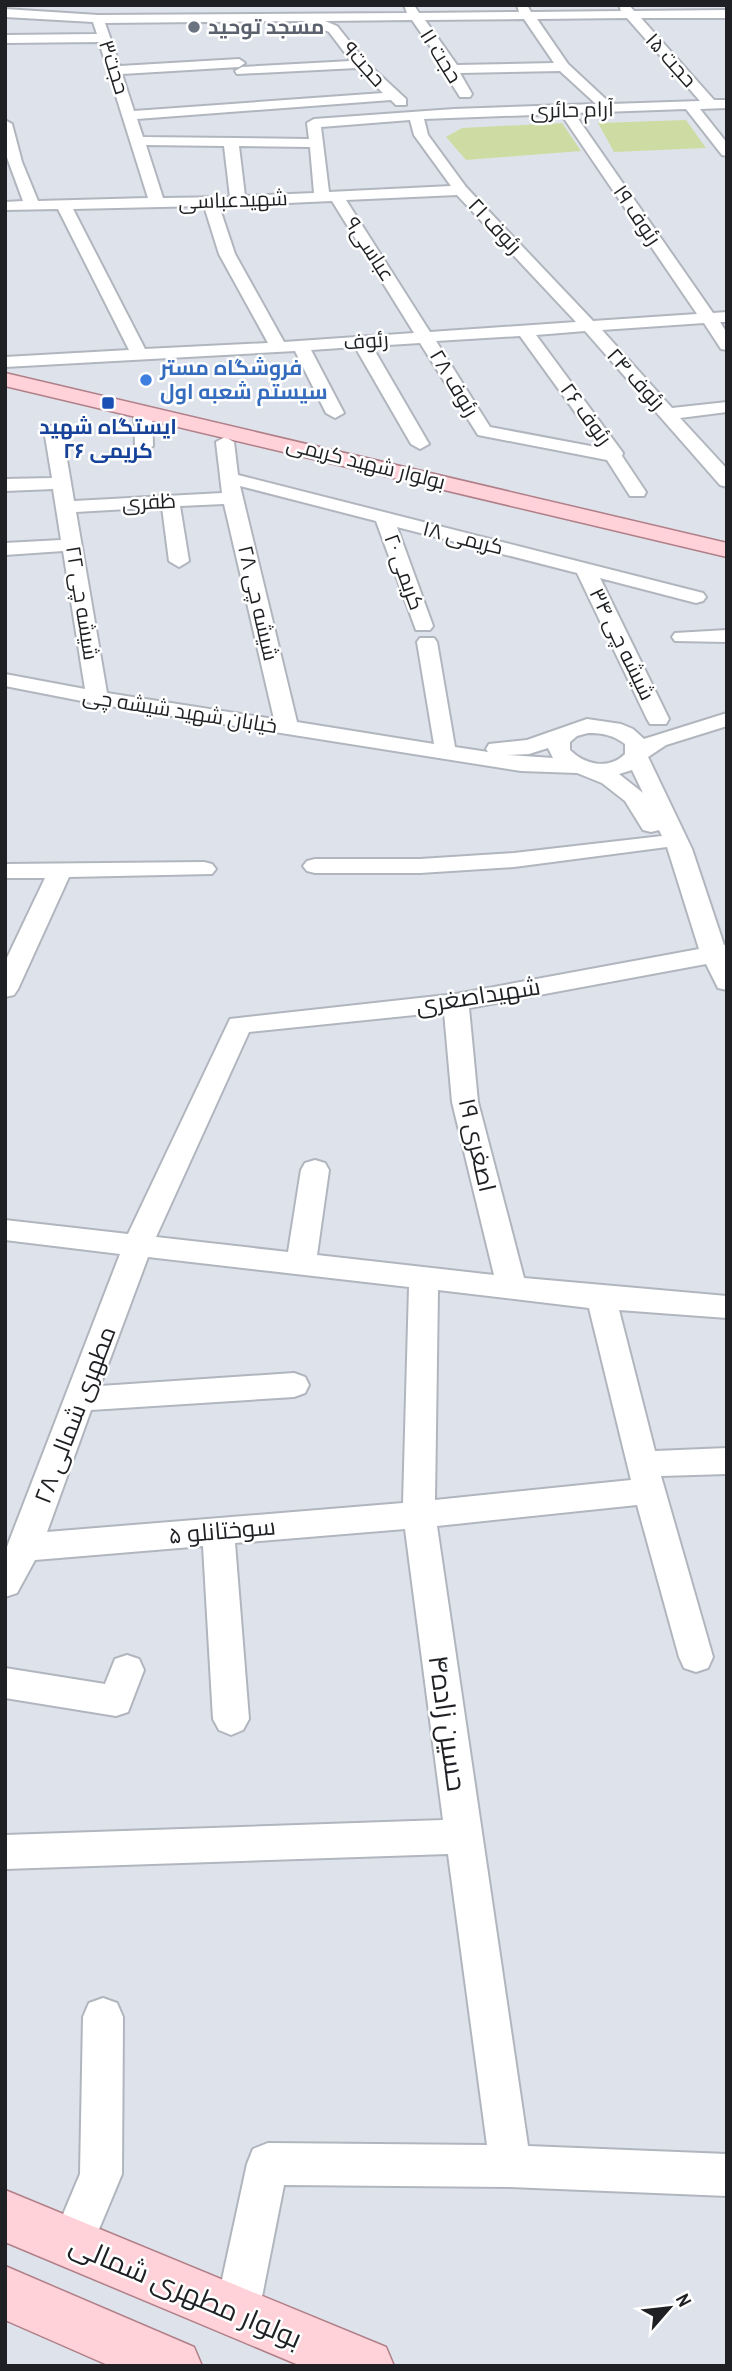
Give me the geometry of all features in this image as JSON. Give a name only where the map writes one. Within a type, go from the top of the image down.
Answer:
[{"type":"main road","name":"بولوار شهید کریمی","points":[[5,363],[727,533]]},
{"type":"main road","name":"بولوار شهید کریمی","points":[[5,379],[727,550]]},
{"type":"main road","name":"بولوار مطهری شمالی","points":[[5,2216],[367,2366]]},
{"type":"main road","points":[[5,2293],[176,2366]]},
{"type":"street","points":[[300,5],[308,18]]},
{"type":"street","name":"حجت ۱۱","points":[[408,5],[453,69],[453,75],[465,94]]},
{"type":"street","points":[[458,6],[493,5]]},
{"type":"street","points":[[520,5],[563,67],[608,109]]},
{"type":"street","points":[[5,13],[56,11],[98,19],[121,12],[195,12],[225,24],[269,23],[308,18],[531,18],[626,11],[724,13]]},
{"type":"street","name":"حجت ۱۵","points":[[626,11],[710,104]]},
{"type":"street","name":"حجت۹","points":[[308,18],[333,29],[360,64],[416,116]]},
{"type":"street","name":"حجت۳","points":[[98,19],[157,203]]},
{"type":"street","points":[[5,39],[104,38]]},
{"type":"street","points":[[130,116],[245,78],[360,64]]},
{"type":"street","points":[[453,69],[563,67]]},
{"type":"street","points":[[115,70],[245,78],[393,96]]},
{"type":"street","name":"آرام حائری","points":[[316,143],[314,123],[416,116],[727,104]]},
{"type":"street","points":[[690,106],[727,152]]},
{"type":"street","name":"رئوف ۱۹","points":[[565,110],[727,345]]},
{"type":"street","name":"رئوف ۲۱","points":[[416,116],[421,135],[461,190],[589,326]]},
{"type":"street","points":[[5,124],[10,162],[32,205]]},
{"type":"street","points":[[137,141],[316,143],[329,196]]},
{"type":"street","points":[[231,142],[238,201]]},
{"type":"street","name":"شهیدعباسی","points":[[5,206],[210,202],[461,190]]},
{"type":"street","name":"عباسی۹","points":[[329,196],[427,337]]},
{"type":"street","points":[[210,202],[228,254],[279,347]]},
{"type":"street","points":[[63,205],[139,353]]},
{"type":"street","name":"رئوف","points":[[5,363],[727,317]]},
{"type":"street","name":"رئوف ۲۴","points":[[589,326],[727,481]]},
{"type":"street","name":"رئوف ۲۶","points":[[481,428],[490,434],[613,456],[614,453],[525,331]]},
{"type":"street","name":"رئوف ۲۸","points":[[427,337],[481,428]]},
{"type":"street","points":[[361,342],[420,444]]},
{"type":"street","points":[[301,346],[335,413]]},
{"type":"street","points":[[667,414],[727,407]]},
{"type":"street","points":[[143,411],[144,446]]},
{"type":"street","name":"شیشه چی ۲۲","points":[[53,430],[97,698]]},
{"type":"street","name":"شیشه چی ۲۸","points":[[225,442],[231,488],[287,727]]},
{"type":"street","points":[[704,455],[727,454]]},
{"type":"street","points":[[613,456],[636,492]]},
{"type":"street","points":[[5,485],[62,483]]},
{"type":"street","name":"ظفری","points":[[66,507],[170,501],[231,488]]},
{"type":"street","name":"کریمی ۱۸","points":[[231,488],[384,518],[696,597]]},
{"type":"street","points":[[170,501],[179,561]]},
{"type":"street","name":"کریمی ۲۰","points":[[384,518],[425,634],[445,745]]},
{"type":"street","points":[[5,549],[72,545]]},
{"type":"street","name":"شیشه چی ۳۴","points":[[585,569],[658,719]]},
{"type":"street","points":[[682,637],[727,636]]},
{"type":"street","name":"خیابان شهید شیشه چی","points":[[5,680],[97,698],[521,764],[583,768],[619,768],[658,740],[727,718]]},
{"type":"street","name":"خیابان شهید شیشه چی","points":[[355,737],[509,749],[547,742],[577,728],[658,719],[727,718]]},
{"type":"street","points":[[597,726],[616,730],[631,738],[637,749],[636,755],[680,849],[721,953],[727,982]]},
{"type":"street","points":[[563,736],[559,741],[559,752],[583,768],[621,784],[633,794],[721,953]]},
{"type":"street","points":[[315,866],[420,866],[514,860],[659,842]]},
{"type":"street","points":[[5,871],[204,869]]},
{"type":"street","points":[[5,989],[61,870]]},
{"type":"street","name":"شهیداصغری","points":[[239,1025],[456,1002],[721,953]]},
{"type":"street","name":"اصغری ۱۹","points":[[456,1002],[465,1102],[512,1287]]},
{"type":"street","name":"مطهری شمالی ۲۸","points":[[5,1583],[25,1547],[138,1244],[239,1025]]},
{"type":"street","points":[[301,1263],[315,1170]]},
{"type":"street","points":[[5,1230],[601,1298],[727,1307]]},
{"type":"street","name":"حسین زاده۴","points":[[424,1277],[419,1515],[510,2166]]},
{"type":"street","points":[[601,1298],[646,1477],[696,1657]]},
{"type":"street","points":[[82,1399],[294,1385]]},
{"type":"street","name":"سوختانلو ۵","points":[[25,1547],[419,1515],[727,1461]]},
{"type":"street","points":[[218,1531],[230,1719]]},
{"type":"street","points":[[5,1683],[116,1701],[127,1670]]},
{"type":"street","points":[[5,1852],[464,1836]]},
{"type":"street","points":[[72,2243],[101,2174],[103,2017]]},
{"type":"street","points":[[237,2312],[268,2165],[510,2166],[727,2175]]},
{"type":"green space","points":[[686,120],[706,148],[614,152],[598,123]]},
{"type":"green space","points":[[562,123],[581,151],[466,160],[446,137],[462,128]]},
{"type":"place","name":"مسجد توحید","points":[[194,27]]},
{"type":"place","name":"فروشگاه مستر سیستم شعبه اول","points":[[146,380]]},
{"type":"place","name":"ایستگاه شهید کریمی ۲۶","points":[[108,403]]}]
